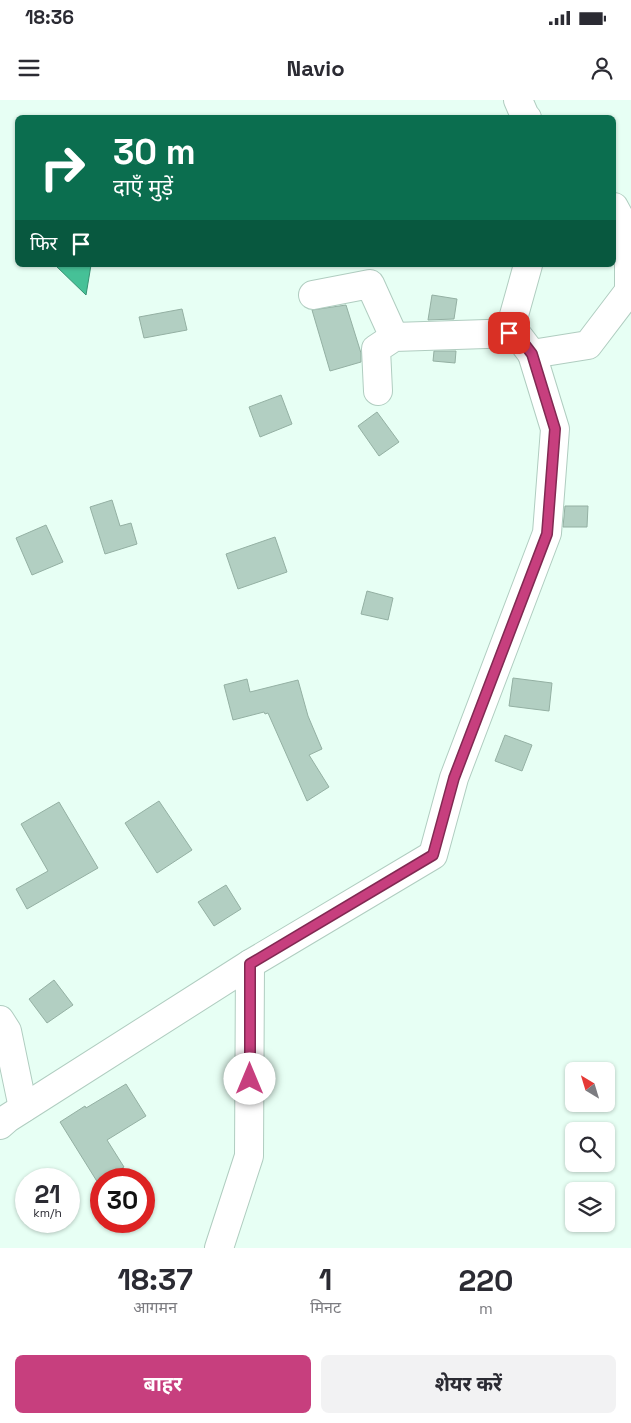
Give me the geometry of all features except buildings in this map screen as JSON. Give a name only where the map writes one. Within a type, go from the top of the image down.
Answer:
[{"type":"street","points":[[518,100],[525,115]]},
{"type":"street","points":[[532,354],[588,345],[629,291],[629,235],[616,210]]},
{"type":"street","points":[[509,333],[527,267]]},
{"type":"street","points":[[313,295],[370,284],[394,337]]},
{"type":"street","points":[[0,1125],[23,1108],[250,964],[433,855],[454,778],[547,534],[555,429],[532,354],[516,333],[394,337],[376,349],[378,391]]},
{"type":"street","points":[[218,1248],[249,1156],[250,964]]},
{"type":"street","points":[[0,1020],[7,1031],[23,1108]]},
{"type":"shaded area","points":[[57,267],[91,267],[86,295]]},
{"type":"route","points":[[250,1079],[250,964],[433,855],[454,778],[547,534],[555,429],[532,354],[516,333],[509,333]]}]
